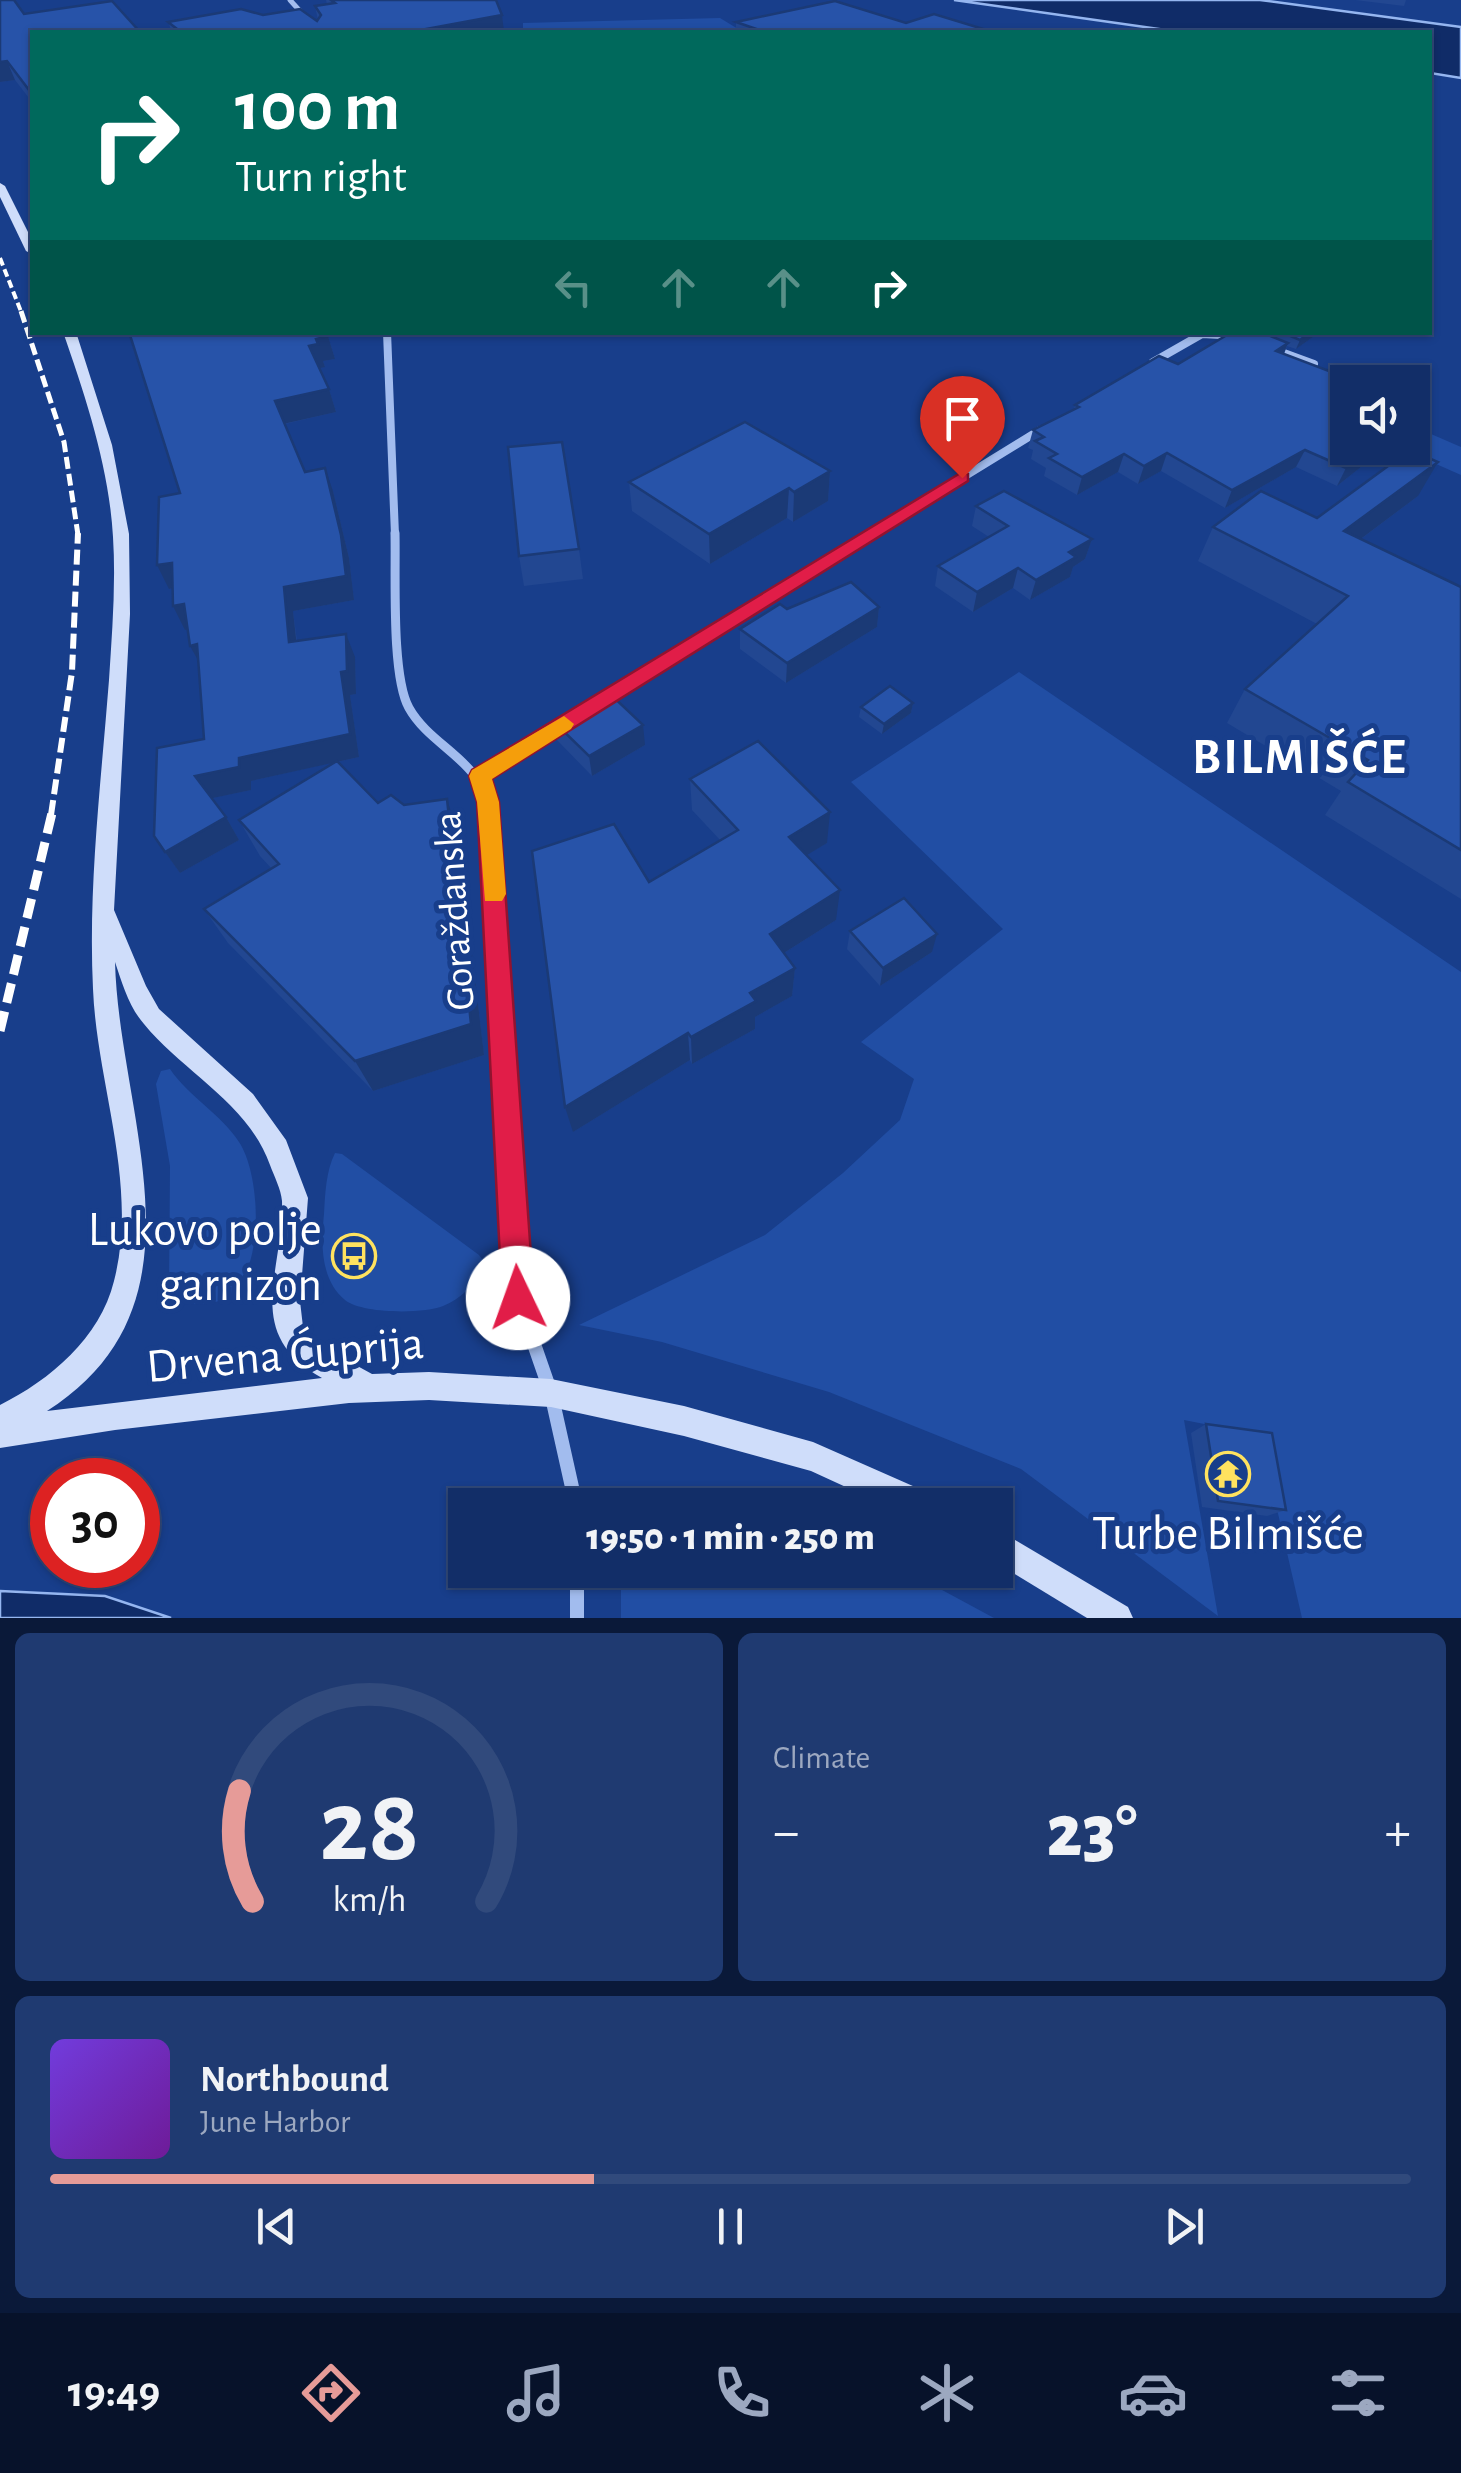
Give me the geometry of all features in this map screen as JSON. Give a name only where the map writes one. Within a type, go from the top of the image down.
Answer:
[{"type":"street","points":[[290,0],[317,30]]},
{"type":"street","points":[[0,186],[30,247]]},
{"type":"street","points":[[0,1422],[45,1395],[84,1363],[106,1334],[128,1282],[136,1236],[136,1183],[106,1022],[105,906],[121,626],[119,516],[94,404],[71,335]]},
{"type":"street","name":"Goraždanska","points":[[387,335],[401,690],[409,714],[462,756],[480,776],[488,802],[518,1298],[552,1394],[572,1488]]},
{"type":"street","points":[[1138,371],[1200,335]]},
{"type":"street","points":[[1228,335],[1252,341]]},
{"type":"street","points":[[1266,346],[1314,364]]},
{"type":"street","points":[[596,704],[1042,428]]},
{"type":"street","points":[[480,776],[579,714]]},
{"type":"street","points":[[105,906],[136,990],[152,1016],[244,1102],[277,1148],[294,1198],[286,1300],[290,1333],[309,1355],[370,1388]]},
{"type":"street","name":"Drvena Ćuprija","points":[[0,1433],[152,1410],[370,1388],[430,1386],[552,1394],[684,1421],[814,1457],[882,1488]]},
{"type":"street","points":[[1013,1555],[1117,1618]]},
{"type":"street","points":[[577,1588],[577,1618]]},
{"type":"shaded area","points":[[954,0],[1260,0],[1461,27],[1461,78],[1432,73],[1432,30],[1166,30]]},
{"type":"shaded area","points":[[720,18],[740,30],[523,30],[523,23]]},
{"type":"shaded area","points":[[1430,435],[1461,447],[1461,475],[1430,461]]},
{"type":"shaded area","points":[[1019,672],[1461,972],[1461,1618],[1302,1618],[1260,1435],[1184,1420],[1218,1616],[1021,1469],[829,1392],[662,1342],[579,1325],[765,1235],[843,1173],[900,1120],[914,1079],[861,1042],[1003,929],[851,782]]},
{"type":"shaded area","points":[[170,1069],[232,1132],[252,1176],[256,1222],[249,1266],[229,1296],[208,1303],[169,1299],[170,1166],[156,1084],[161,1071]]},
{"type":"shaded area","points":[[335,1153],[342,1154],[479,1255],[484,1262],[481,1270],[463,1294],[434,1309],[393,1311],[353,1305],[337,1292],[324,1260],[322,1237],[327,1183]]},
{"type":"shaded area","points":[[621,1588],[938,1588],[994,1618],[621,1618]]},
{"type":"shaded area","points":[[0,1591],[105,1596],[171,1618],[0,1618]]},
{"type":"building","points":[[0,0],[14,0],[24,14],[112,1],[138,30],[30,30],[30,91],[7,61],[0,62]]},
{"type":"building","points":[[331,0],[496,0],[502,15],[421,30],[178,30],[168,22],[241,9],[263,15],[300,9],[317,21],[321,15],[315,6],[335,3]]},
{"type":"building","points":[[835,1],[906,23],[934,14],[986,30],[759,30],[736,22]]},
{"type":"building","points":[[130,335],[328,335],[309,346],[329,389],[275,401],[305,472],[325,468],[346,576],[284,587],[289,642],[346,634],[347,671],[341,672],[350,734],[239,758],[239,767],[195,776],[226,817],[165,852],[154,836],[157,748],[204,739],[197,644],[190,646],[184,604],[173,606],[172,563],[157,565],[159,497],[180,493]]},
{"type":"building","points":[[1227,335],[1268,335],[1288,343],[1276,351],[1330,371],[1330,461],[1305,450],[1232,490],[1167,453],[1144,466],[1124,454],[1082,477],[1049,458],[1057,454],[1035,441],[1044,437],[1033,430],[1079,407],[1075,405],[1159,356],[1178,364]]},
{"type":"building","points":[[745,422],[830,471],[794,492],[789,488],[709,534],[629,482]]},
{"type":"building","points":[[562,442],[579,549],[519,556],[508,447]]},
{"type":"building","points":[[1430,459],[1438,462],[1344,531],[1461,587],[1461,850],[1348,782],[1368,760],[1245,689],[1348,596],[1213,527],[1261,491],[1317,518],[1389,465],[1430,465]]},
{"type":"building","points":[[1004,491],[1092,539],[1069,552],[1076,557],[1036,580],[1018,568],[977,592],[938,566],[1008,526],[976,506]]},
{"type":"building","points":[[851,582],[879,607],[787,663],[740,629],[780,604],[787,609]]},
{"type":"building","points":[[890,686],[913,703],[884,724],[861,707]]},
{"type":"building","points":[[607,691],[643,725],[589,756],[553,721]]},
{"type":"building","points":[[758,741],[830,812],[789,837],[840,890],[770,934],[795,968],[750,993],[756,1001],[691,1037],[688,1033],[565,1107],[532,851],[614,824],[649,882],[738,830],[690,779]]},
{"type":"building","points":[[337,761],[378,803],[391,795],[404,805],[447,799],[471,1024],[355,1061],[204,909],[279,864],[239,820]]},
{"type":"building","points":[[904,898],[937,934],[883,968],[850,931]]},
{"type":"building","name":"Turbe Bilmišće","points":[[1206,1424],[1272,1433],[1286,1510],[1218,1501]]},
{"type":"railway","points":[[0,258],[22,314]]},
{"type":"railway","points":[[22,314],[64,442],[78,535]]},
{"type":"railway","points":[[51,815],[72,672],[78,535]]},
{"type":"railway","points":[[0,1031],[52,813]]},
{"type":"slow traffic","points":[[494,894],[488,802],[480,776],[564,724]]},
{"type":"place","name":"Lukovo polje garnizon","points":[[354,1256]]},
{"type":"place","name":"Turbe Bilmišće","points":[[1228,1474]]},
{"type":"district","name":"BILMIŠĆE","points":[[1300,755]]},
{"type":"route","points":[[518,1298],[488,802],[480,776],[962,478]]}]
